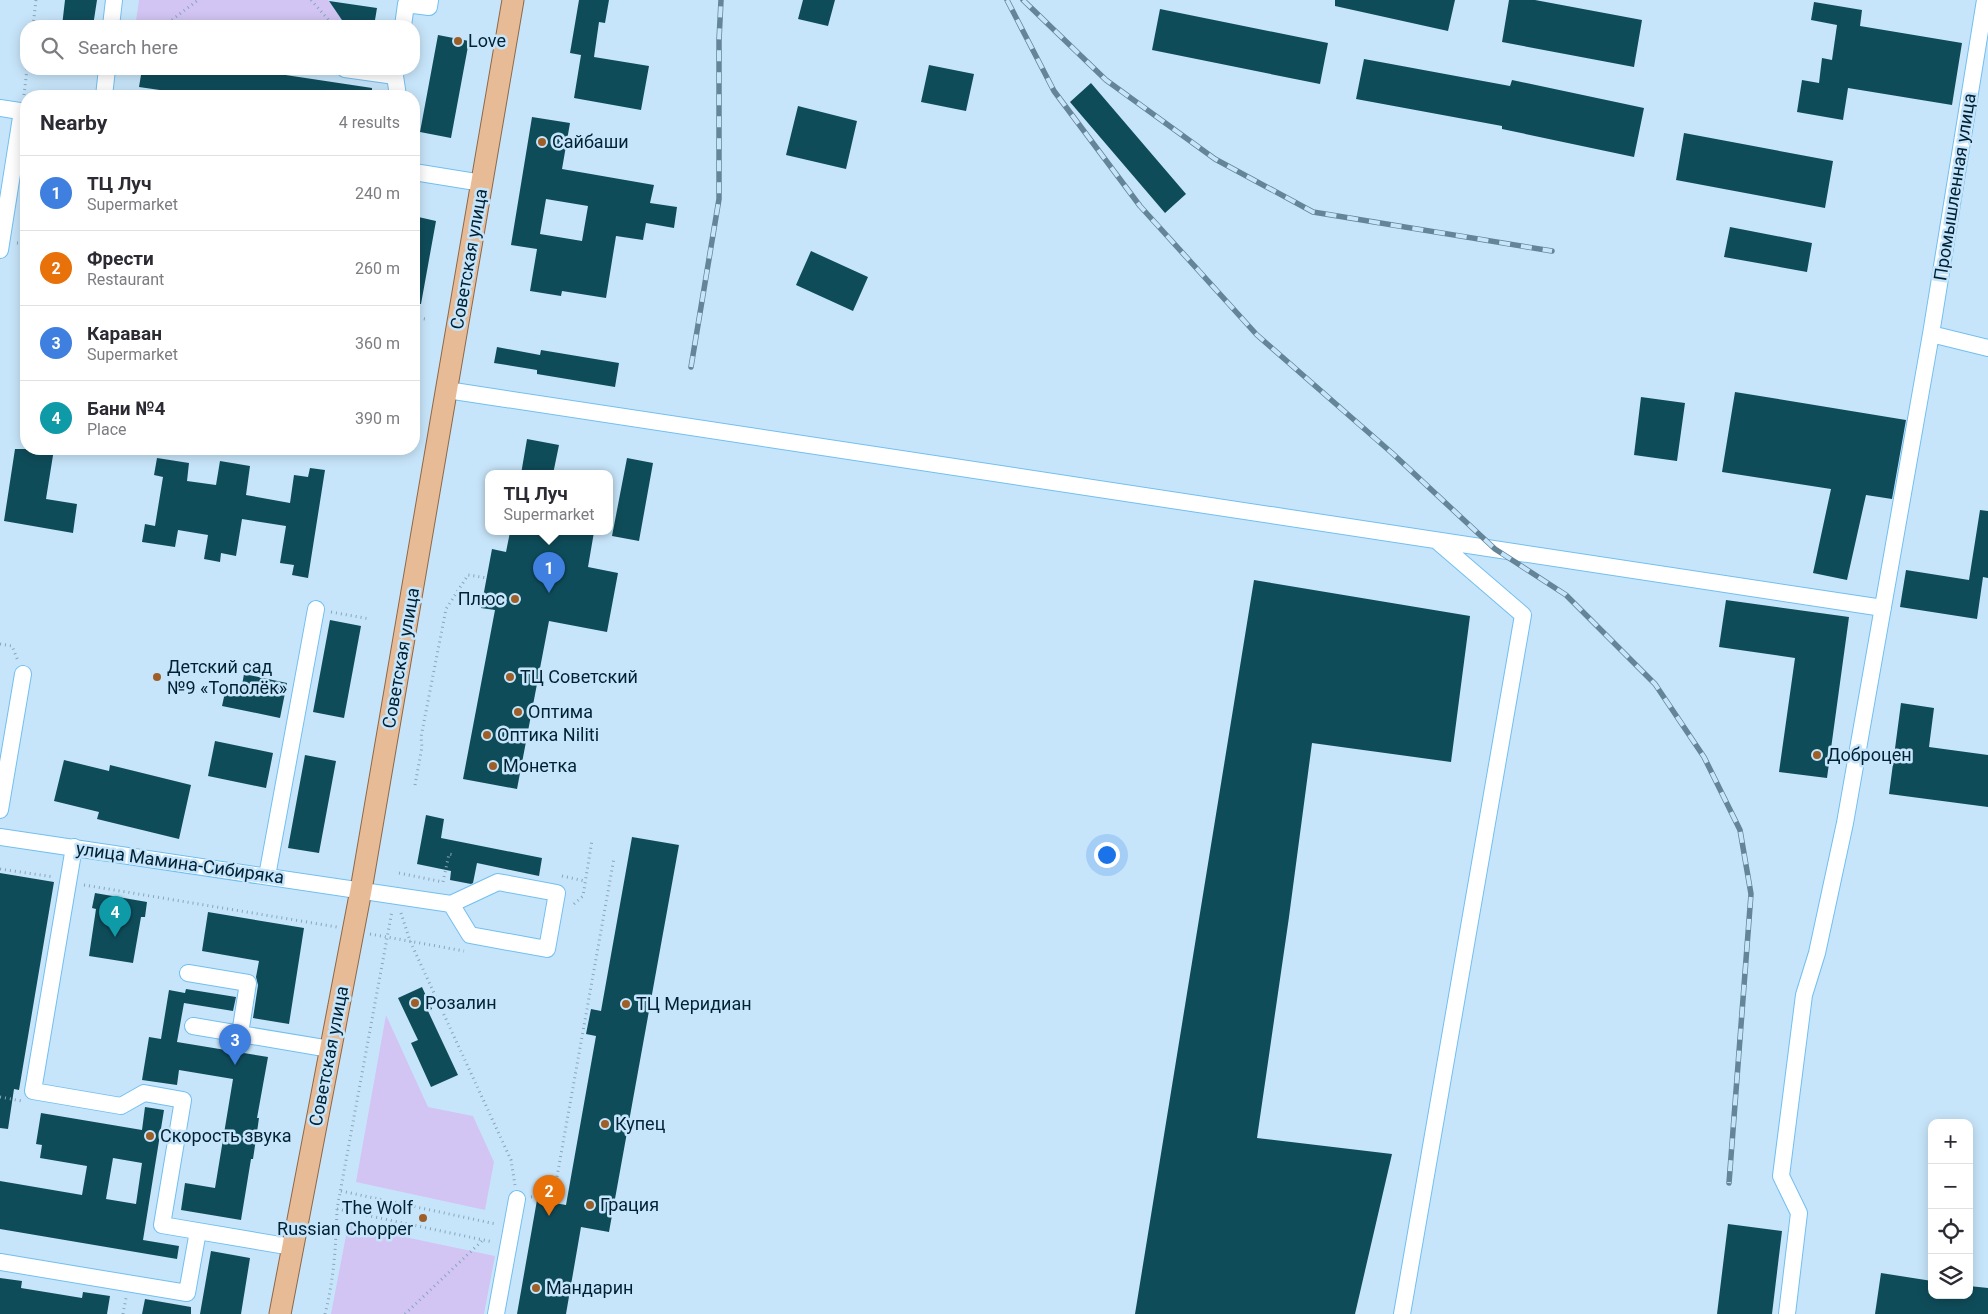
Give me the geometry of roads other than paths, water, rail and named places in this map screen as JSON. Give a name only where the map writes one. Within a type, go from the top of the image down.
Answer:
[{"type":"main road","name":"Советская улица","points":[[280,1314],[361,890],[513,0]]},
{"type":"street","points":[[112,20],[114,0]]},
{"type":"street","points":[[404,20],[406,4],[429,7],[430,0]]},
{"type":"street","name":"Промышленная улица","points":[[1787,1314],[1799,1213],[1781,1176],[1804,995],[1817,953],[1845,823],[1931,334],[1984,0]]},
{"type":"street","points":[[105,90],[106,75]]},
{"type":"street","points":[[396,75],[398,90]]},
{"type":"street","points":[[0,108],[20,111]]},
{"type":"street","points":[[0,250],[20,135]]},
{"type":"street","points":[[420,173],[482,183]]},
{"type":"street","points":[[1931,334],[1988,348]]},
{"type":"street","points":[[446,390],[1883,608]]},
{"type":"street","points":[[1402,1314],[1523,615],[1437,540]]},
{"type":"street","points":[[267,876],[316,609]]},
{"type":"street","points":[[0,810],[22,674]]},
{"type":"street","name":"улица Мамина-Сибиряка","points":[[0,836],[451,904]]},
{"type":"street","points":[[74,847],[33,1091],[121,1106],[144,1093],[182,1100],[162,1225],[292,1247]]},
{"type":"street","points":[[498,882],[556,893],[547,948],[470,935],[451,904],[498,882]]},
{"type":"street","points":[[188,973],[248,983],[240,1034]]},
{"type":"street","points":[[193,1026],[330,1049]]},
{"type":"street","points":[[496,1314],[517,1199]]},
{"type":"street","points":[[0,1262],[187,1293],[198,1231]]},
{"type":"railway","points":[[691,367],[719,199],[719,40],[721,0]]},
{"type":"railway","points":[[1007,0],[1054,91],[1140,206],[1257,335],[1392,453],[1495,549],[1566,595],[1655,684],[1704,757],[1740,830],[1751,894],[1729,1183]]},
{"type":"railway","points":[[1023,0],[1106,80],[1215,159],[1313,212],[1552,251]]},
{"type":"place","name":"Love","points":[[458,41]]},
{"type":"place","name":"Сайбаши","points":[[542,142]]},
{"type":"place","name":"ТЦ Луч","points":[[549,593]]},
{"type":"place","name":"Плюс","points":[[515,599]]},
{"type":"place","name":"Детский сад №9 «Тополёк»","points":[[157,677]]},
{"type":"place","name":"ТЦ Советский","points":[[510,677]]},
{"type":"place","name":"Оптима","points":[[518,712]]},
{"type":"place","name":"Оптика Niliti","points":[[487,735]]},
{"type":"place","name":"Доброцен","points":[[1817,755]]},
{"type":"place","name":"Монетка","points":[[493,766]]},
{"type":"place","name":"Бани №4","points":[[115,937]]},
{"type":"place","name":"Розалин","points":[[415,1003]]},
{"type":"place","name":"ТЦ Меридиан","points":[[626,1004]]},
{"type":"place","name":"Караван","points":[[235,1065]]},
{"type":"place","name":"Купец","points":[[605,1124]]},
{"type":"place","name":"Скорость звука","points":[[150,1136]]},
{"type":"place","name":"Грация","points":[[590,1205]]},
{"type":"place","name":"Фрести","points":[[549,1216]]},
{"type":"place","name":"The Wolf Russian Chopper","points":[[423,1218]]},
{"type":"place","name":"Мандарин","points":[[536,1288]]}]
